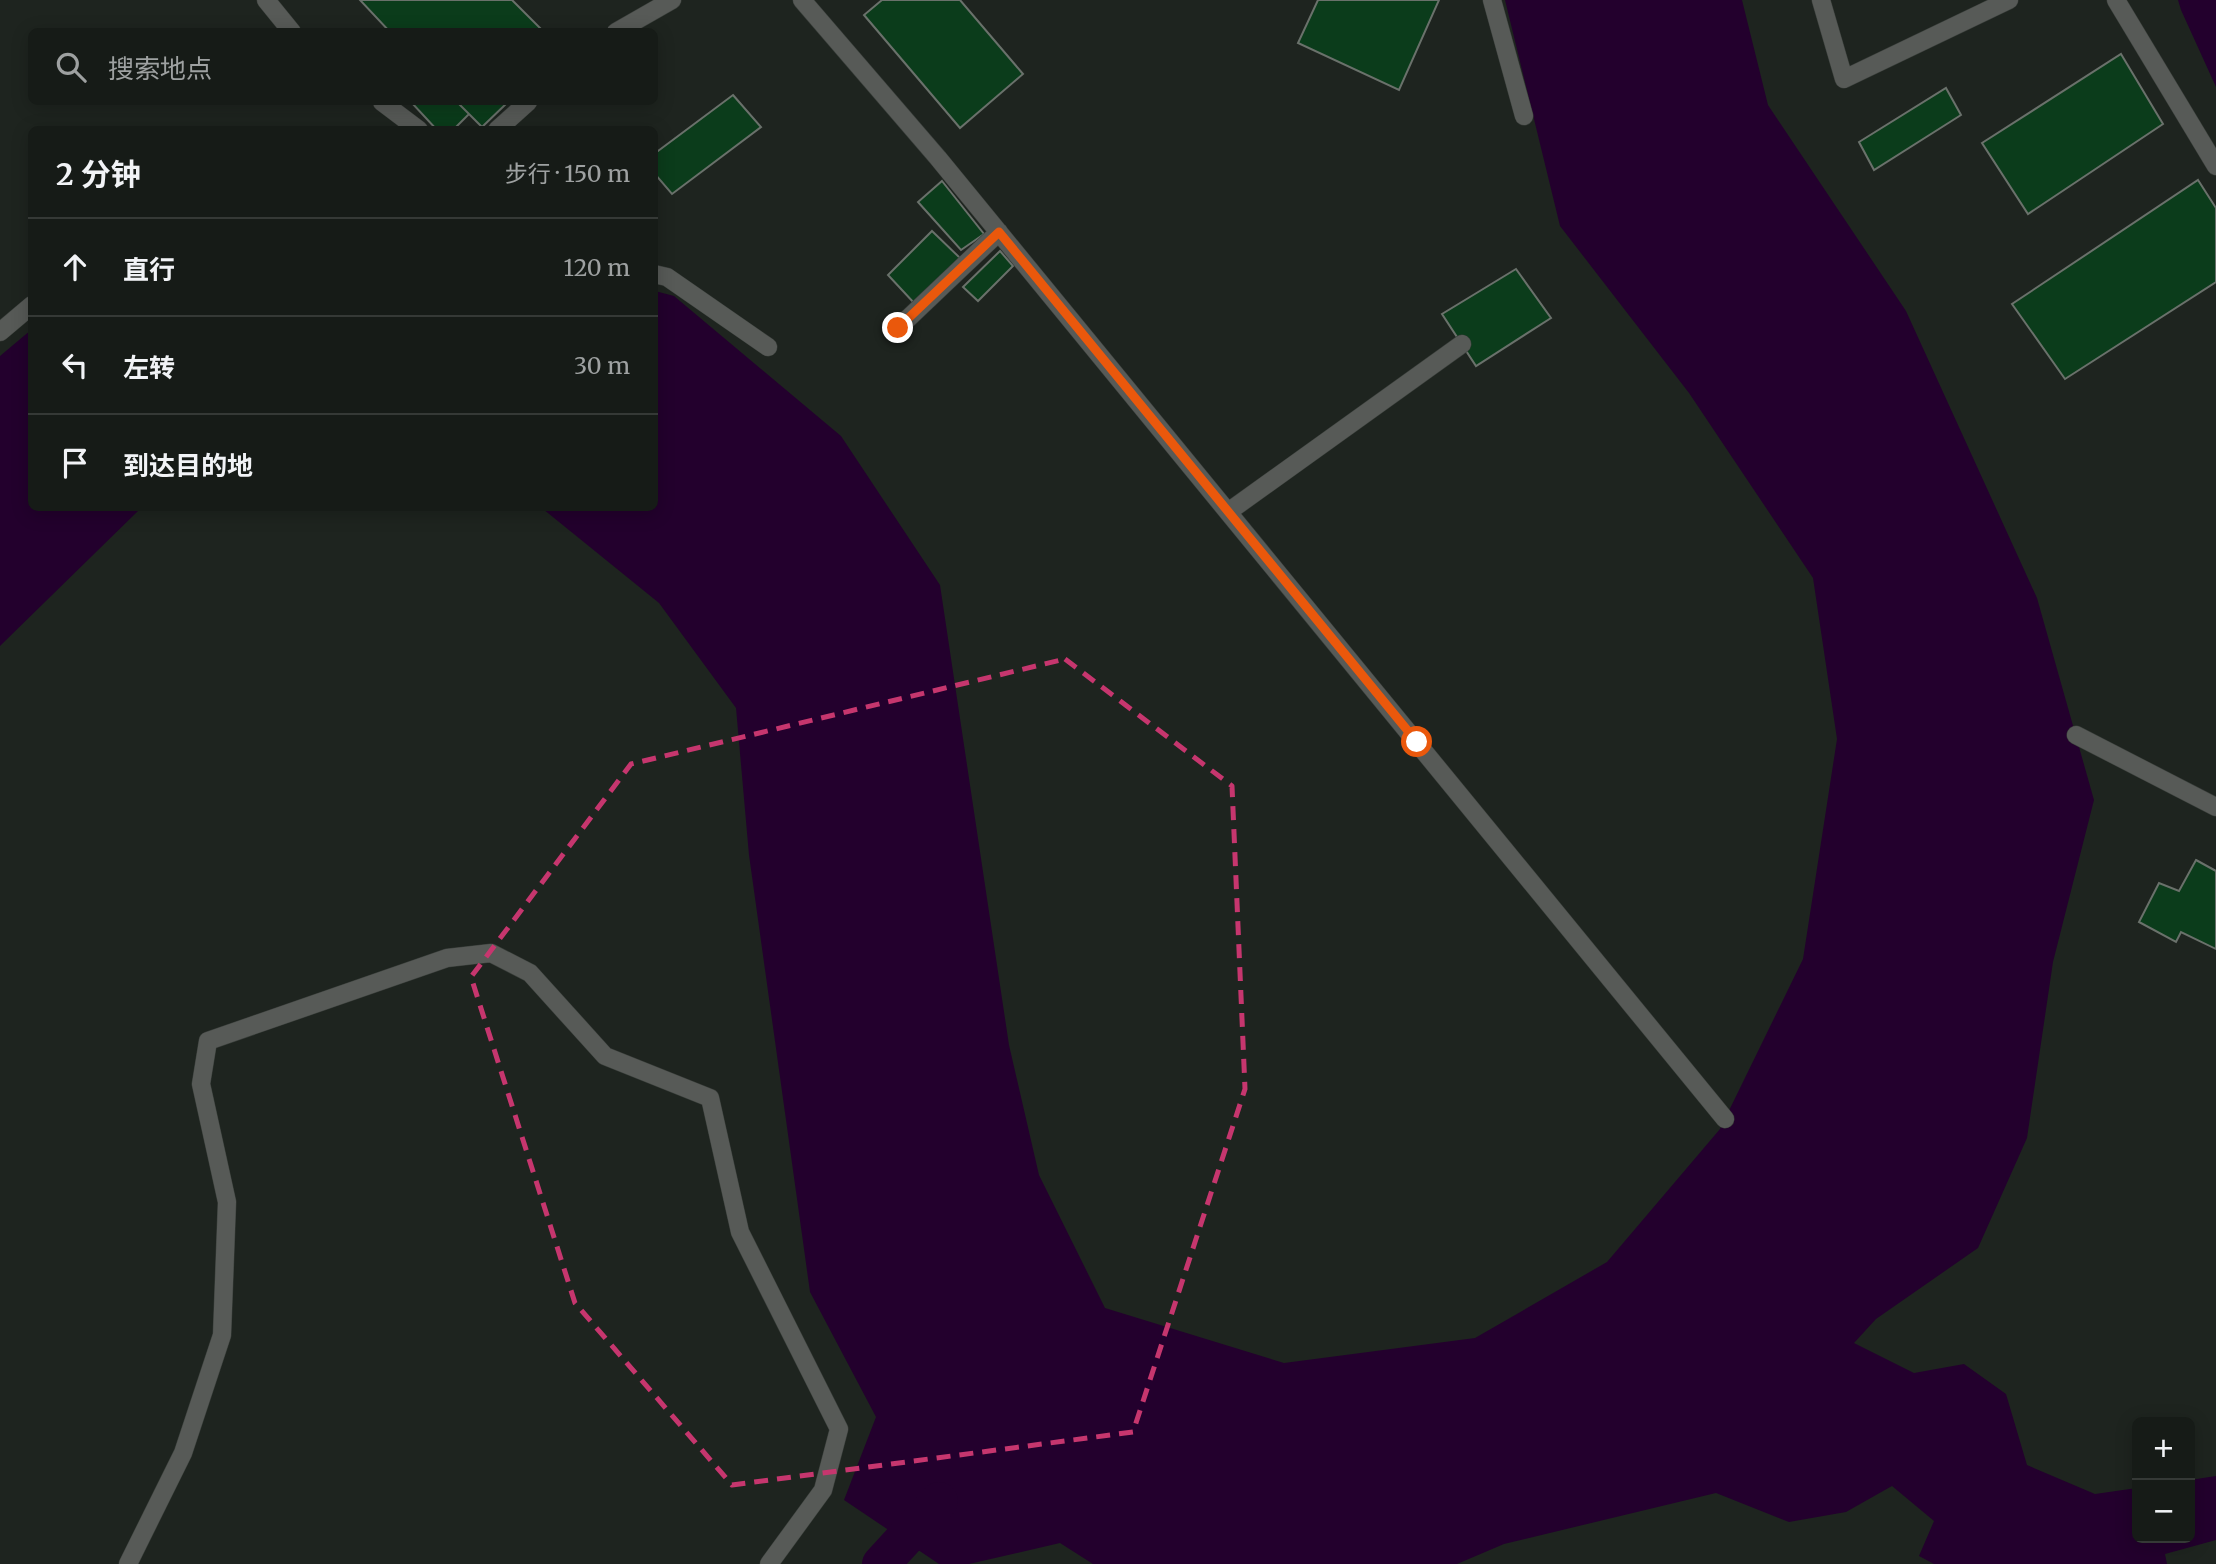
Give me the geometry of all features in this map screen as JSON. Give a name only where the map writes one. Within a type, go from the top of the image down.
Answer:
[{"type":"street","points":[[266,0],[289,28]]},
{"type":"street","points":[[623,28],[672,0]]},
{"type":"street","points":[[1492,0],[1524,116]]},
{"type":"street","points":[[1821,0],[1844,79],[2009,0]]},
{"type":"street","points":[[2116,0],[2216,166]]},
{"type":"street","points":[[804,1],[939,158],[1725,1119]]},
{"type":"street","points":[[386,105],[414,126]]},
{"type":"street","points":[[501,126],[525,105]]},
{"type":"street","points":[[898,328],[999,232]]},
{"type":"street","points":[[658,275],[667,277],[768,347]]},
{"type":"street","points":[[0,332],[28,308]]},
{"type":"street","points":[[1228,512],[1462,344]]},
{"type":"street","points":[[2076,736],[2216,807]]},
{"type":"street","points":[[128,1564],[183,1452],[222,1335],[227,1202],[201,1084],[208,1041],[447,958],[491,953],[530,973],[605,1056],[710,1098],[740,1232],[839,1429],[823,1490],[769,1564]]},
{"type":"highlighted area","points":[[1065,659],[1232,786],[1245,1089],[1133,1432],[732,1485],[575,1303],[471,977],[631,764]]},
{"type":"shaded area","points":[[1505,0],[1742,0],[1768,105],[1906,311],[2037,598],[2094,800],[2053,962],[2027,1138],[1978,1248],[1876,1319],[1854,1343],[1914,1373],[1964,1364],[2006,1394],[2027,1465],[2095,1494],[2132,1489],[2132,1543],[2195,1543],[2195,1479],[2216,1476],[2216,1540],[2165,1554],[2167,1564],[1934,1564],[1919,1556],[1934,1521],[1892,1486],[1846,1512],[1789,1522],[1716,1493],[1504,1544],[1457,1564],[1093,1564],[1060,1543],[969,1564],[939,1564],[844,1500],[876,1417],[810,1292],[749,855],[736,708],[659,603],[545,511],[658,511],[658,292],[674,296],[841,436],[940,585],[1009,1045],[1039,1175],[1105,1308],[1284,1363],[1475,1338],[1607,1262],[1720,1129],[1803,959],[1837,739],[1813,578],[1689,393],[1560,226]]},
{"type":"shaded area","points":[[2178,0],[2216,0],[2216,87],[2181,10]]},
{"type":"shaded area","points":[[28,333],[28,511],[138,511],[0,646],[0,356]]},
{"type":"building","points":[[360,0],[512,0],[540,28],[386,28]]},
{"type":"building","points":[[882,0],[960,0],[1023,74],[960,128],[864,15]]},
{"type":"building","points":[[1318,0],[1439,0],[1399,90],[1298,43]]},
{"type":"building","points":[[2121,54],[2163,124],[2028,214],[1982,143]]},
{"type":"building","points":[[1946,88],[1961,115],[1874,170],[1859,142]]},
{"type":"building","points":[[733,95],[761,127],[672,194],[658,178],[658,151]]},
{"type":"building","points":[[414,105],[460,105],[469,114],[457,126],[433,126]]},
{"type":"building","points":[[460,105],[505,105],[483,126]]},
{"type":"building","points":[[2198,180],[2216,208],[2216,282],[2065,379],[2012,304]]},
{"type":"building","points":[[942,181],[984,234],[961,250],[918,202]]},
{"type":"building","points":[[932,231],[960,258],[915,304],[888,275]]},
{"type":"building","points":[[1000,251],[1013,266],[978,301],[963,287]]},
{"type":"building","points":[[1516,269],[1551,318],[1476,366],[1442,314]]},
{"type":"building","points":[[2196,860],[2216,871],[2216,949],[2181,932],[2176,942],[2139,922],[2159,883],[2179,891]]},
{"type":"waterway","points":[[881,1564],[939,1501]]},
{"type":"route","points":[[898,328],[999,232],[1417,742]]}]
